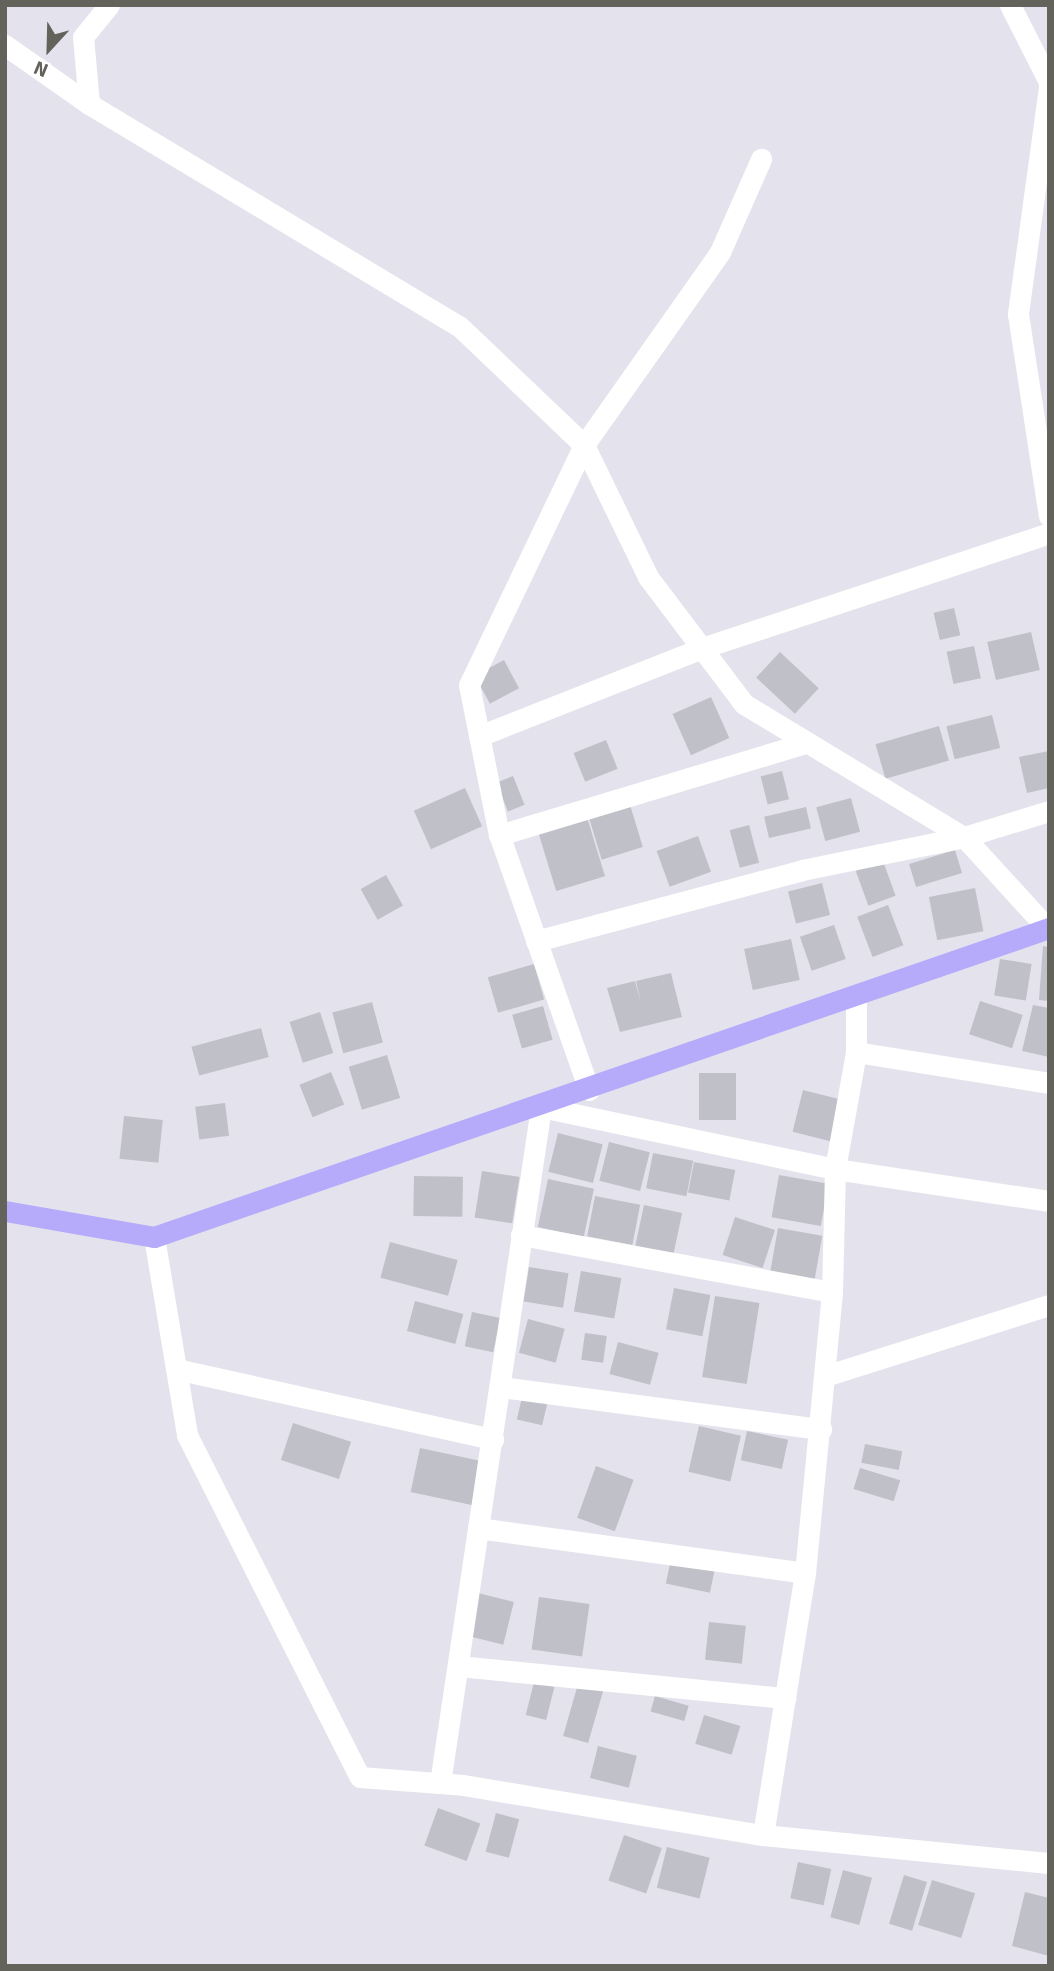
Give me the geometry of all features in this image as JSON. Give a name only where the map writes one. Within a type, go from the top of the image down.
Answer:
[{"type":"main road","points":[[5,1211],[154,1237],[541,1107],[1048,928]]},
{"type":"street","points":[[89,104],[83,37],[109,5]]},
{"type":"street","points":[[1010,5],[1049,84],[1018,314],[1049,516]]},
{"type":"street","points":[[5,45],[89,104],[459,326],[584,445],[648,578],[744,704],[964,837],[1048,928]]},
{"type":"street","points":[[589,1090],[499,835],[469,685],[584,445],[720,253],[761,159]]},
{"type":"street","points":[[479,736],[702,648],[1049,533]]},
{"type":"street","points":[[499,835],[805,743]]},
{"type":"street","points":[[536,941],[802,870],[964,837],[1049,811]]},
{"type":"street","points":[[763,1835],[805,1573],[821,1429],[832,1292],[835,1169],[856,1052],[856,995]]},
{"type":"street","points":[[856,1052],[1049,1083]]},
{"type":"street","points":[[440,1783],[541,1107],[835,1169],[1049,1201]]},
{"type":"street","points":[[521,1235],[832,1292]]},
{"type":"street","points":[[154,1237],[187,1435],[360,1777],[440,1783],[763,1835],[1049,1863]]},
{"type":"street","points":[[825,1376],[1049,1305]]},
{"type":"street","points":[[176,1369],[493,1439]]},
{"type":"street","points":[[501,1387],[821,1429]]},
{"type":"street","points":[[478,1528],[805,1573]]},
{"type":"street","points":[[458,1666],[785,1698]]},
{"type":"building","points":[[954,608],[960,635],[940,640],[934,613]]},
{"type":"building","points":[[1031,632],[1040,670],[996,680],[987,642]]},
{"type":"building","points":[[974,646],[981,678],[953,684],[947,652]]},
{"type":"building","points":[[780,652],[819,688],[795,714],[756,678]]},
{"type":"building","points":[[504,660],[519,688],[490,704],[475,675]]},
{"type":"building","points":[[711,697],[729,738],[691,755],[673,714]]},
{"type":"building","points":[[992,715],[1000,748],[955,759],[946,726]]},
{"type":"building","points":[[939,726],[949,761],[885,779],[876,744]]},
{"type":"building","points":[[606,740],[618,769],[585,782],[574,753]]},
{"type":"building","points":[[1049,751],[1049,788],[1027,793],[1019,757]]},
{"type":"building","points":[[782,771],[789,799],[768,804],[761,776]]},
{"type":"building","points":[[513,776],[525,805],[508,811],[496,783]]},
{"type":"building","points":[[465,788],[482,826],[431,849],[414,811]]},
{"type":"building","points":[[851,798],[860,832],[825,841],[816,807]]},
{"type":"building","points":[[630,805],[643,847],[602,860],[589,818]]},
{"type":"building","points":[[806,807],[811,828],[769,838],[764,817]]},
{"type":"building","points":[[586,814],[605,876],[556,891],[537,829]]},
{"type":"building","points":[[749,825],[759,863],[740,868],[730,830]]},
{"type":"building","points":[[698,836],[711,872],[670,887],[657,851]]},
{"type":"building","points":[[955,850],[962,873],[916,887],[909,864]]},
{"type":"building","points":[[883,861],[896,896],[868,906],[856,871]]},
{"type":"building","points":[[386,875],[403,906],[378,920],[361,889]]},
{"type":"building","points":[[822,883],[830,915],[796,923],[788,891]]},
{"type":"building","points":[[975,888],[983,931],[937,940],[929,897]]},
{"type":"building","points":[[888,905],[903,945],[873,957],[857,917]]},
{"type":"building","points":[[834,925],[846,959],[812,971],[800,937]]},
{"type":"building","points":[[791,939],[800,980],[753,990],[744,949]]},
{"type":"building","points":[[1043,946],[1049,947],[1049,1001],[1039,1000]]},
{"type":"building","points":[[1000,959],[1032,964],[1026,1001],[994,996]]},
{"type":"building","points":[[534,964],[544,1000],[498,1013],[488,977]]},
{"type":"building","points":[[671,973],[682,1017],[620,1032],[607,988],[635,981],[641,1003],[636,981]]},
{"type":"building","points":[[980,1001],[1023,1015],[1012,1048],[969,1034]]},
{"type":"building","points":[[372,1002],[383,1043],[343,1053],[332,1013]]},
{"type":"building","points":[[1033,1005],[1049,1008],[1049,1057],[1022,1051]]},
{"type":"building","points":[[543,1006],[553,1040],[522,1048],[512,1015]]},
{"type":"building","points":[[320,1012],[333,1053],[303,1063],[290,1022]]},
{"type":"building","points":[[261,1028],[269,1057],[199,1076],[191,1047]]},
{"type":"building","points":[[387,1055],[400,1098],[362,1110],[349,1067]]},
{"type":"building","points":[[331,1072],[344,1104],[313,1117],[299,1085]]},
{"type":"building","points":[[699,1073],[736,1073],[736,1120],[699,1120]]},
{"type":"building","points":[[803,1090],[844,1100],[833,1142],[793,1132]]},
{"type":"building","points":[[225,1103],[229,1136],[199,1139],[195,1107]]},
{"type":"building","points":[[124,1116],[163,1120],[158,1163],[120,1159]]},
{"type":"building","points":[[558,1133],[603,1144],[593,1183],[548,1172]]},
{"type":"building","points":[[609,1142],[650,1152],[640,1191],[599,1181]]},
{"type":"building","points":[[653,1153],[693,1161],[686,1196],[646,1188]]},
{"type":"building","points":[[694,1162],[735,1170],[729,1200],[688,1192]]},
{"type":"building","points":[[482,1171],[520,1177],[512,1223],[475,1217]]},
{"type":"building","points":[[779,1175],[828,1184],[821,1226],[772,1217]]},
{"type":"building","points":[[414,1176],[463,1177],[462,1217],[413,1216]]},
{"type":"building","points":[[548,1179],[594,1189],[584,1237],[538,1227]]},
{"type":"building","points":[[595,1196],[640,1205],[632,1245],[587,1236]]},
{"type":"building","points":[[644,1205],[682,1213],[673,1254],[635,1246]]},
{"type":"building","points":[[735,1217],[775,1230],[763,1268],[723,1255]]},
{"type":"building","points":[[778,1228],[822,1236],[815,1280],[770,1272]]},
{"type":"building","points":[[390,1242],[458,1260],[448,1296],[380,1278]]},
{"type":"building","points":[[529,1267],[569,1273],[563,1308],[524,1302]]},
{"type":"building","points":[[581,1271],[621,1278],[614,1318],[574,1311]]},
{"type":"building","points":[[674,1288],[710,1295],[702,1336],[666,1329]]},
{"type":"building","points":[[715,1296],[759,1303],[747,1384],[702,1377]]},
{"type":"building","points":[[415,1301],[463,1314],[455,1344],[407,1331]]},
{"type":"building","points":[[472,1312],[500,1318],[493,1352],[465,1346]]},
{"type":"building","points":[[528,1319],[565,1329],[556,1363],[519,1353]]},
{"type":"building","points":[[585,1333],[607,1336],[603,1363],[581,1360]]},
{"type":"building","points":[[618,1342],[659,1353],[650,1385],[609,1374]]},
{"type":"building","points":[[522,1397],[547,1403],[542,1425],[517,1419]]},
{"type":"building","points":[[293,1423],[351,1442],[339,1479],[281,1460]]},
{"type":"building","points":[[699,1426],[741,1436],[730,1481],[688,1472]]},
{"type":"building","points":[[747,1431],[788,1440],[782,1469],[741,1460]]},
{"type":"building","points":[[865,1444],[902,1451],[899,1470],[861,1463]]},
{"type":"building","points":[[420,1448],[485,1462],[475,1506],[411,1492]]},
{"type":"building","points":[[596,1466],[634,1480],[615,1531],[577,1518]]},
{"type":"building","points":[[860,1468],[900,1480],[894,1501],[854,1489]]},
{"type":"building","points":[[671,1559],[715,1568],[710,1593],[666,1583]]},
{"type":"building","points":[[478,1593],[514,1602],[503,1645],[467,1636]]},
{"type":"building","points":[[539,1597],[590,1604],[582,1657],[532,1649]]},
{"type":"building","points":[[709,1622],[746,1626],[742,1664],[705,1660]]},
{"type":"building","points":[[534,1682],[554,1687],[546,1720],[526,1715]]},
{"type":"building","points":[[578,1684],[603,1691],[588,1743],[563,1736]]},
{"type":"building","points":[[655,1696],[689,1706],[684,1721],[651,1711]]},
{"type":"building","points":[[704,1715],[740,1726],[732,1755],[695,1744]]},
{"type":"building","points":[[598,1746],[637,1756],[629,1788],[590,1778]]},
{"type":"building","points":[[438,1808],[480,1823],[467,1861],[424,1846]]},
{"type":"building","points":[[496,1813],[519,1819],[509,1858],[486,1852]]},
{"type":"building","points":[[624,1835],[662,1848],[646,1893],[608,1880]]},
{"type":"building","points":[[667,1847],[710,1858],[700,1898],[657,1888]]},
{"type":"building","points":[[798,1862],[831,1869],[824,1905],[790,1898]]},
{"type":"building","points":[[843,1870],[872,1878],[859,1925],[830,1917]]},
{"type":"building","points":[[904,1875],[927,1882],[912,1931],[889,1924]]},
{"type":"building","points":[[932,1880],[975,1893],[961,1938],[918,1925]]},
{"type":"building","points":[[1025,1892],[1049,1898],[1049,1956],[1012,1946]]}]
